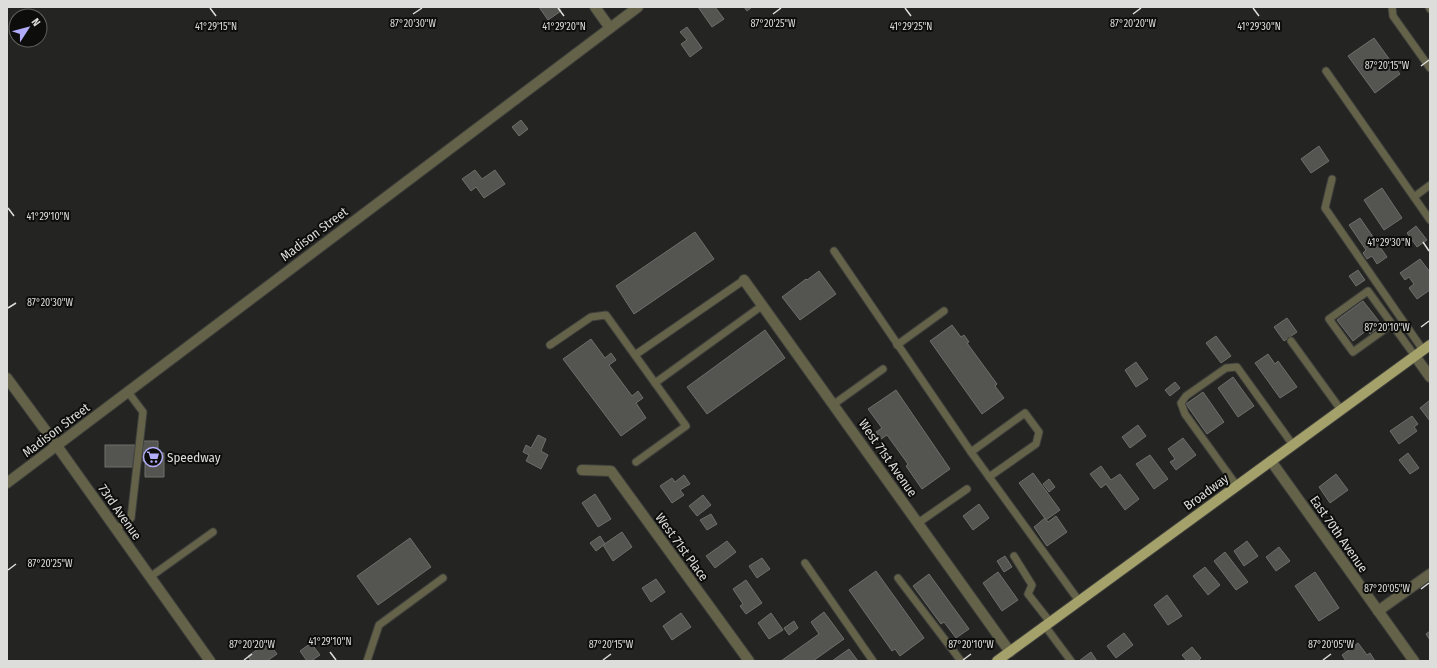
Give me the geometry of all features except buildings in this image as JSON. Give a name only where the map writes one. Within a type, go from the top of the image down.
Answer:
[{"type":"main road","name":"Broadway","points":[[997,661],[1423,350]]},
{"type":"street","points":[[595,7],[610,28]]},
{"type":"street","name":"Madison Street","points":[[7,483],[638,7]]},
{"type":"street","name":"West 71st Avenue","points":[[744,280],[1010,652]]},
{"type":"street","points":[[1423,350],[1430,377]]},
{"type":"street","name":"73rd Avenue","points":[[7,378],[210,661]]},
{"type":"street","name":"East 70th Avenue","points":[[1271,461],[1414,661]]},
{"type":"street","name":"West 71st Place","points":[[582,470],[611,471],[749,661]]},
{"type":"street","points":[[1378,611],[1430,574]]},
{"type":"lane","points":[[1392,7],[1393,16],[1430,68]]},
{"type":"lane","points":[[1326,72],[1430,220]]},
{"type":"lane","points":[[1332,179],[1325,208],[1423,350]]},
{"type":"lane","points":[[1414,197],[1430,186]]},
{"type":"lane","points":[[834,251],[970,452],[1079,601]]},
{"type":"lane","points":[[635,355],[744,280]]},
{"type":"lane","points":[[1392,324],[1353,352],[1329,319],[1368,290],[1392,324],[1423,350]]},
{"type":"lane","points":[[656,383],[763,305]]},
{"type":"lane","points":[[897,345],[944,311]]},
{"type":"lane","points":[[550,345],[591,317],[606,315],[656,383],[686,426],[636,462]]},
{"type":"lane","points":[[1291,341],[1341,410]]},
{"type":"lane","points":[[1237,486],[1185,414],[1181,403],[1186,396],[1226,368],[1237,367],[1293,445]]},
{"type":"lane","points":[[834,404],[884,369]]},
{"type":"lane","points":[[116,529],[131,518],[143,412],[128,392]]},
{"type":"lane","points":[[970,452],[1025,413],[1039,432],[1036,444],[989,477]]},
{"type":"lane","points":[[918,524],[967,489]]},
{"type":"lane","points":[[150,577],[213,532]]},
{"type":"lane","points":[[1014,556],[1032,586],[1028,594],[1071,661]]},
{"type":"lane","points":[[805,563],[873,661]]},
{"type":"lane","points":[[367,661],[379,625],[443,578]]},
{"type":"lane","points":[[898,578],[962,661]]},
{"type":"place","name":"Speedway","points":[[153,457]]}]
